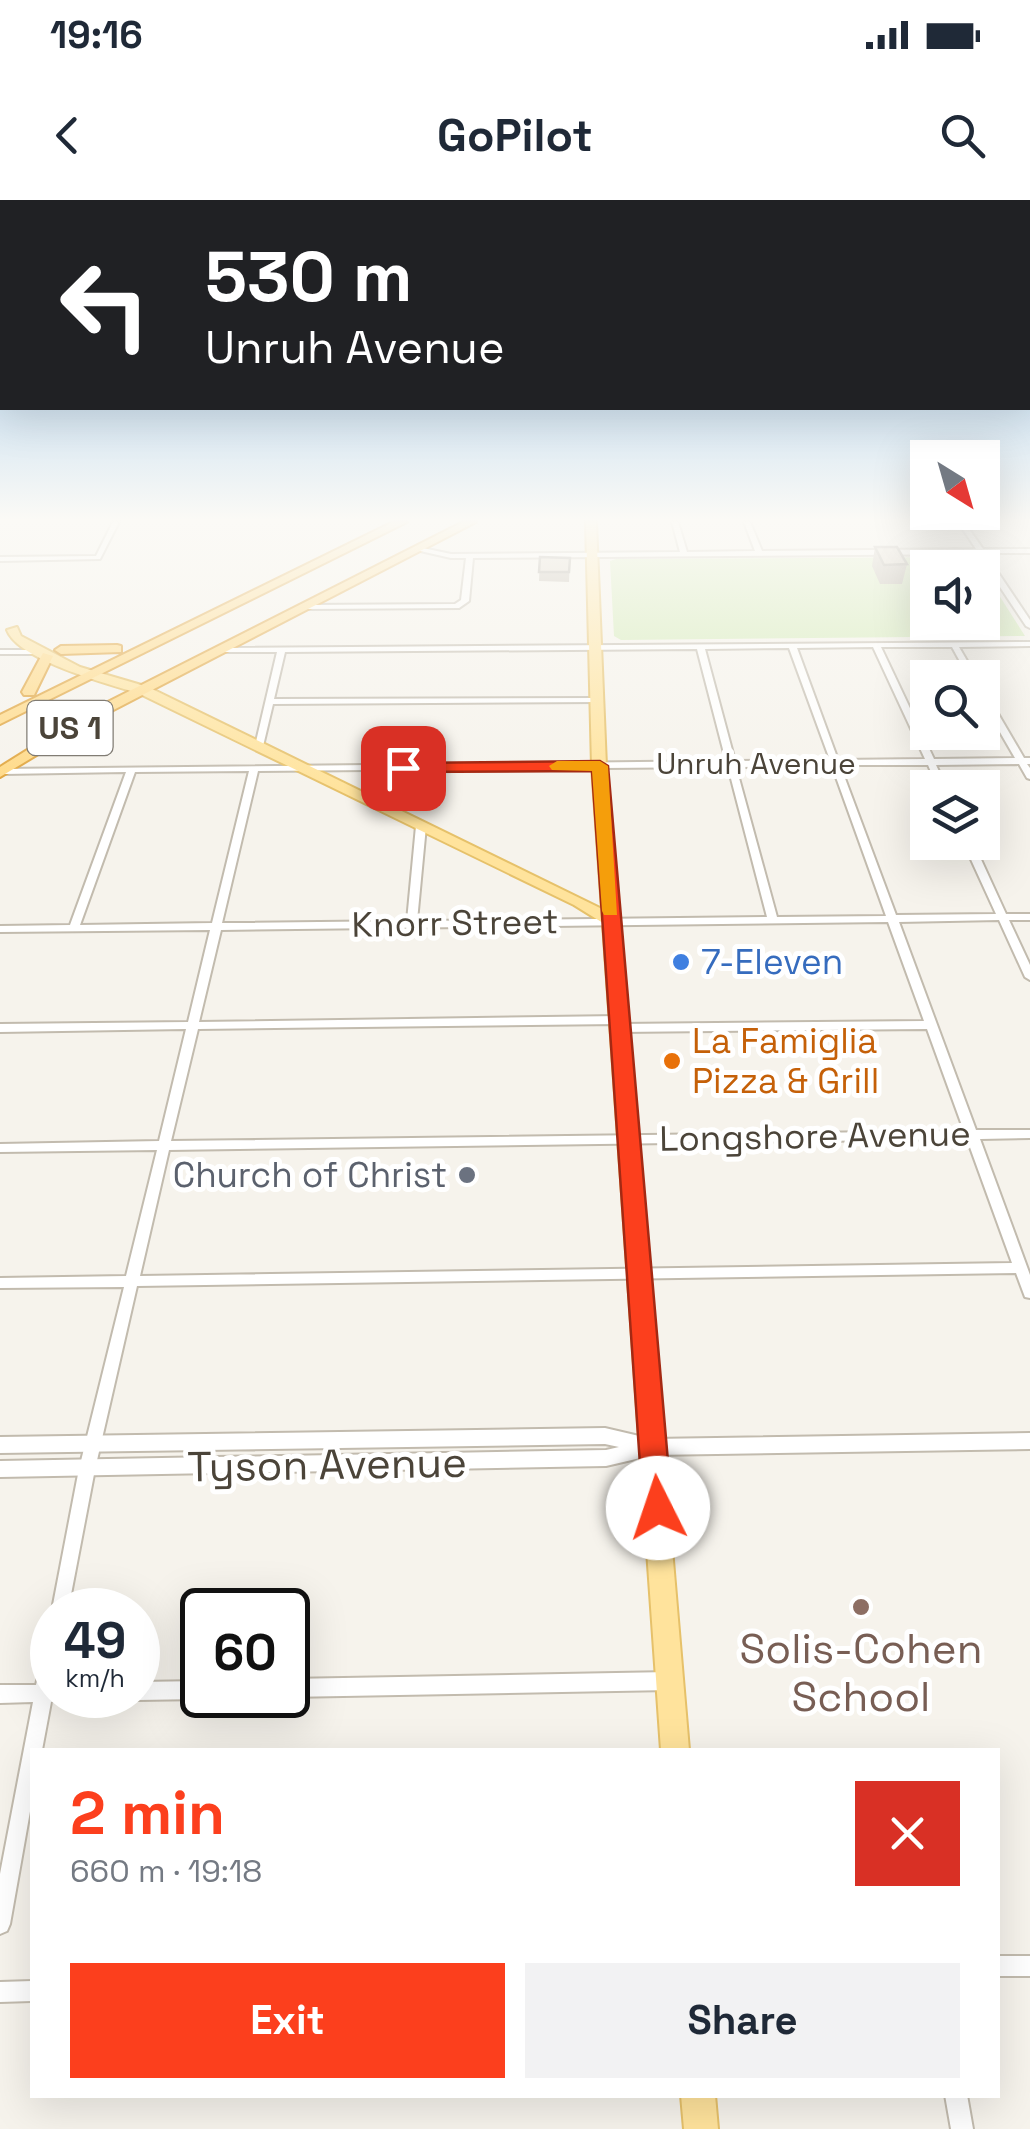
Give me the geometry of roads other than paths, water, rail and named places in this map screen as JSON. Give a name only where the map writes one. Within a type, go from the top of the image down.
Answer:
[{"type":"highway","name":"US 1","points":[[0,720],[118,649],[195,612]]},
{"type":"highway","points":[[179,620],[203,612]]},
{"type":"highway","name":"US 1","points":[[0,707],[214,612]]},
{"type":"highway","name":"US 1","points":[[1,767],[280,612]]},
{"type":"highway","name":"US 1","points":[[133,691],[296,612]]},
{"type":"highway","points":[[29,692],[49,652],[118,649]]},
{"type":"main road","points":[[595,612],[600,766],[675,1748]]},
{"type":"main road","points":[[6,626],[30,633],[49,652]]},
{"type":"main road","points":[[6,626],[16,638],[303,768],[568,909],[612,922]]},
{"type":"main road","points":[[133,691],[280,768],[421,831]]},
{"type":"main road","points":[[698,2098],[701,2129]]},
{"type":"street","points":[[954,644],[963,660]]},
{"type":"street","points":[[220,650],[1030,644]]},
{"type":"street","points":[[876,645],[935,770]]},
{"type":"street","points":[[700,646],[773,920]]},
{"type":"street","points":[[792,646],[1030,1293]]},
{"type":"street","points":[[259,746],[282,650]]},
{"type":"street","points":[[0,652],[49,652]]},
{"type":"street","points":[[269,702],[599,700]]},
{"type":"street","points":[[1000,721],[1026,761],[1030,776]]},
{"type":"street","name":"Unruh Avenue","points":[[1,767],[130,770],[1026,761]]},
{"type":"street","points":[[64,1588],[93,1444],[254,769]]},
{"type":"street","points":[[74,928],[130,770]]},
{"type":"street","points":[[412,924],[421,831]]},
{"type":"street","points":[[976,860],[1030,977]]},
{"type":"street","name":"Knorr Street","points":[[0,929],[1030,918]]},
{"type":"street","points":[[0,1028],[931,1025]]},
{"type":"street","name":"Longshore Avenue","points":[[0,1148],[1030,1134]]},
{"type":"street","points":[[0,1283],[1021,1268]]},
{"type":"street","name":"Tyson Avenue","points":[[0,1446],[605,1436],[653,1446],[1030,1440]]},
{"type":"street","name":"Tyson Avenue","points":[[0,1469],[606,1458],[653,1446]]},
{"type":"street","points":[[310,1688],[670,1680]]},
{"type":"street","points":[[0,1694],[30,1693]]},
{"type":"street","points":[[37,1748],[43,1718]]},
{"type":"street","points":[[0,1924],[30,1780]]},
{"type":"street","points":[[1000,1966],[1030,1966]]},
{"type":"street","points":[[0,1992],[30,1991]]},
{"type":"street","points":[[957,2098],[962,2129]]},
{"type":"place","name":"7-Eleven","points":[[681,962]]},
{"type":"place","name":"La Famiglia Pizza & Grill","points":[[672,1061]]},
{"type":"place","name":"Church of Christ","points":[[467,1175]]},
{"type":"place","name":"Solis-Cohen School","points":[[861,1607]]}]
